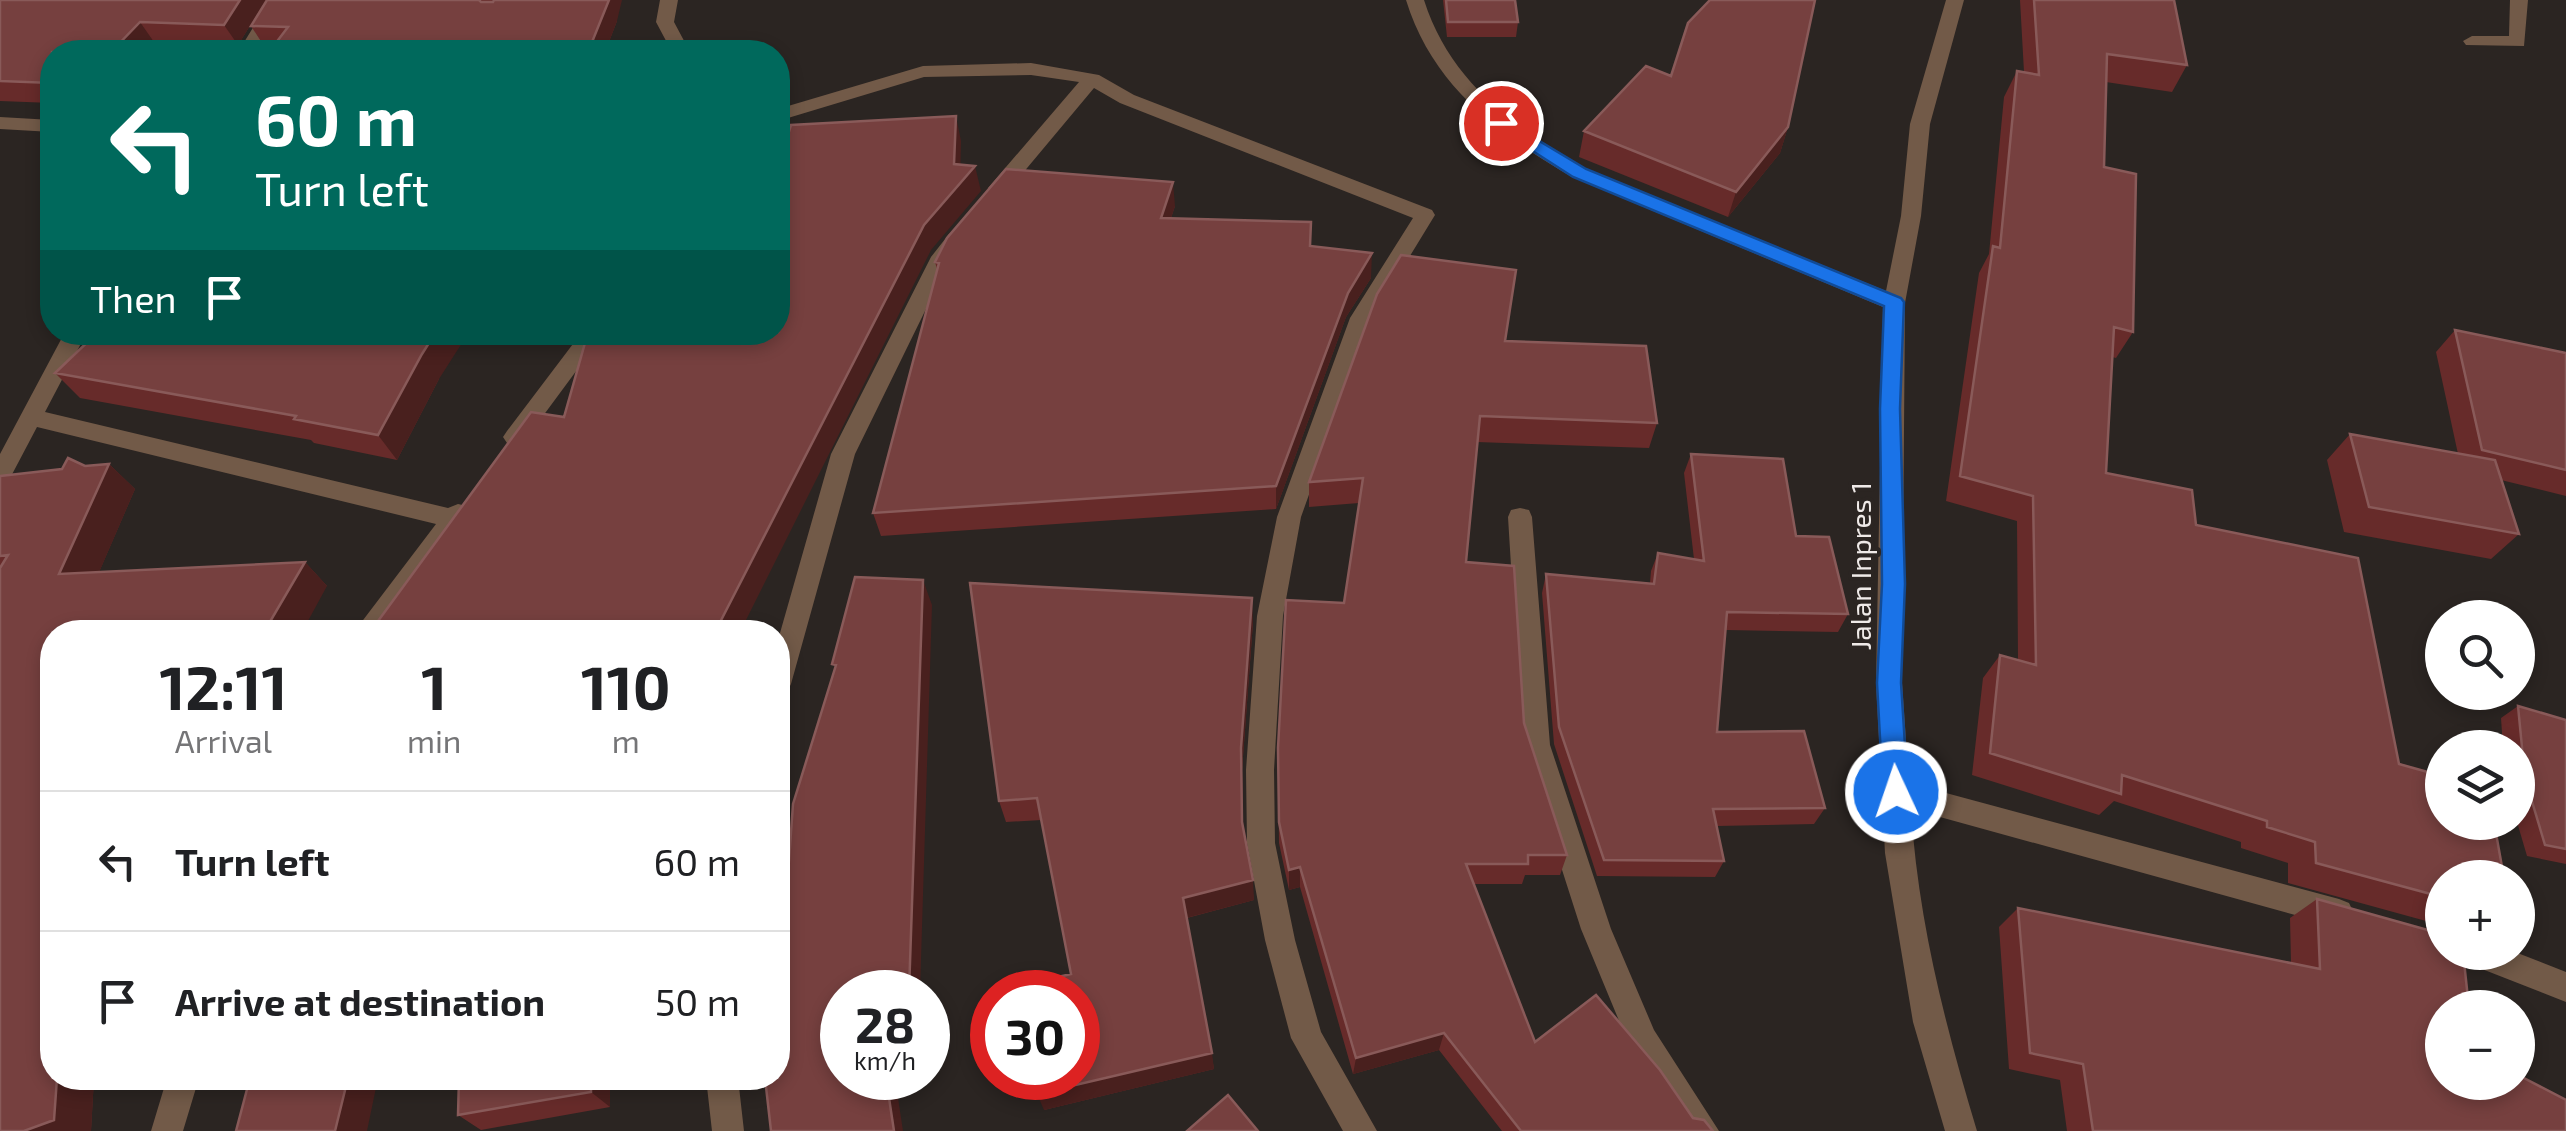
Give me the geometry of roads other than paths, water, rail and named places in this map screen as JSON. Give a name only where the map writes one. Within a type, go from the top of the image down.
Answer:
[{"type":"street","points":[[254,40],[279,0]]},
{"type":"street","points":[[669,0],[666,22],[675,40]]},
{"type":"street","points":[[1415,0],[1422,30],[1467,91],[1501,123],[1542,152],[1579,173],[1894,302]]},
{"type":"street","name":"Jalan Inpres 1","points":[[1955,0],[1920,124],[1912,216],[1894,302],[1889,683],[1909,924],[1929,1022],[1961,1131]]},
{"type":"street","points":[[2472,41],[2518,42],[2519,0]]},
{"type":"street","points":[[790,111],[923,72],[1031,69],[1092,79],[1126,99],[1425,215],[1361,318],[1289,517],[1270,616],[1260,770],[1261,842],[1280,940],[1307,1038],[1361,1131]]},
{"type":"street","points":[[790,642],[843,454],[941,257],[1092,79]]},
{"type":"street","points":[[0,123],[40,125]]},
{"type":"street","points":[[0,476],[69,345]]},
{"type":"street","points":[[500,457],[584,345]]},
{"type":"street","points":[[30,417],[453,519]]},
{"type":"street","points":[[376,620],[476,488]]},
{"type":"street","points":[[1520,517],[1536,745],[1596,929],[1644,1041],[1703,1131]]},
{"type":"street","points":[[1896,792],[2366,921]]},
{"type":"street","points":[[2522,970],[2566,987]]},
{"type":"street","points":[[168,1131],[180,1090]]},
{"type":"street","points":[[723,1090],[728,1131]]}]
